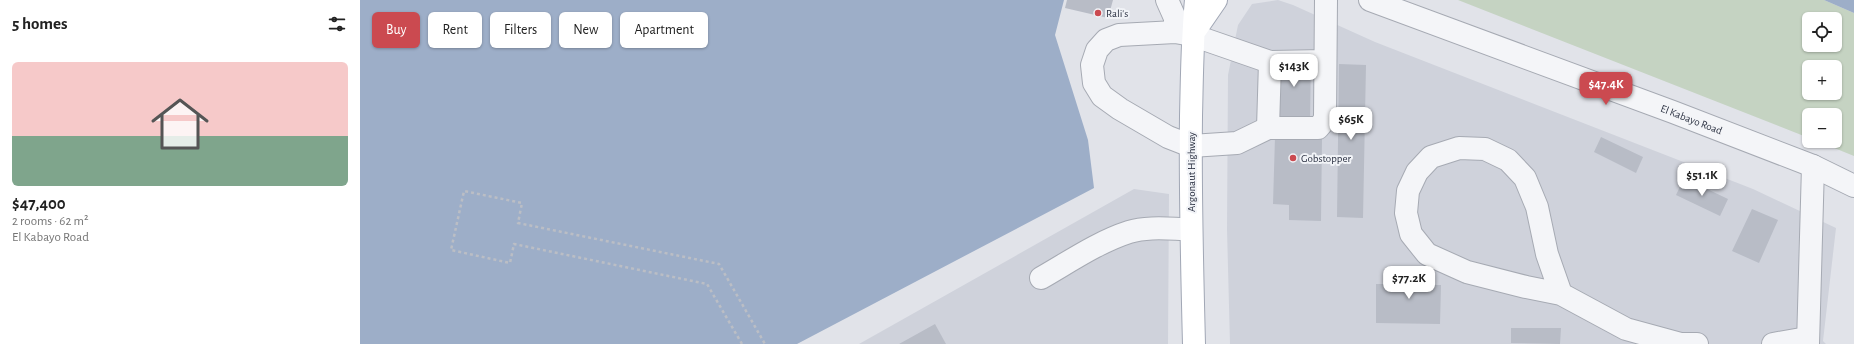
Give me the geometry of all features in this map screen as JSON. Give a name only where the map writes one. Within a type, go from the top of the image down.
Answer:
[{"type":"main road","name":"Argonaut Highway","points":[[1194,344],[1190,229],[1191,146],[1184,33],[1196,0]]},
{"type":"main road","points":[[1184,33],[1216,0]]},
{"type":"street","points":[[1167,0],[1184,33]]},
{"type":"street","points":[[1325,61],[1270,62],[1184,33],[1119,35],[1106,40],[1097,50],[1092,65],[1094,83],[1102,96],[1120,109],[1168,137],[1191,146],[1237,143],[1268,128],[1313,129],[1321,125],[1325,116],[1326,0]]},
{"type":"street","name":"El Kabayo Road","points":[[1370,0],[1402,6],[1813,166],[1854,186]]},
{"type":"street","points":[[1268,128],[1270,62]]},
{"type":"street","points":[[1561,294],[1547,254],[1537,207],[1526,178],[1508,160],[1485,149],[1459,148],[1431,157],[1417,172],[1408,190],[1406,213],[1411,234],[1427,254],[1467,272],[1526,288],[1561,294],[1626,329],[1681,344],[1697,344]]},
{"type":"street","points":[[1774,344],[1807,341],[1813,166]]},
{"type":"street","points":[[1041,278],[1106,242],[1130,232],[1149,229],[1190,229]]},
{"type":"path","points":[[742,344],[707,284],[514,244],[510,262],[451,250],[464,191],[522,203],[518,223],[718,264],[765,344]]},
{"type":"shaded area","points":[[1278,0],[1293,5],[1375,42],[1753,189],[1836,228],[1823,341],[1826,344],[1230,344],[1227,229],[1228,75],[1238,25],[1252,4]]},
{"type":"shaded area","points":[[1134,189],[1169,194],[1168,344],[859,344]]},
{"type":"green space","points":[[1458,0],[1824,0],[1854,13],[1854,156],[1834,148],[1842,148],[1842,108],[1802,108],[1802,135]]},
{"type":"water","points":[[360,0],[1064,0],[1055,35],[1088,140],[1094,188],[797,344],[360,344]]},
{"type":"water","points":[[1824,0],[1854,0],[1854,13]]},
{"type":"building","name":"Rali's","points":[[1067,0],[1113,0],[1108,18],[1065,8]]},
{"type":"building","points":[[1277,53],[1311,53],[1310,123],[1277,122]]},
{"type":"building","points":[[1339,64],[1366,65],[1363,218],[1337,217]]},
{"type":"building","points":[[1275,137],[1322,138],[1321,221],[1289,220],[1289,205],[1273,204]]},
{"type":"building","points":[[1601,137],[1643,157],[1636,173],[1594,152]]},
{"type":"building","points":[[1684,178],[1728,199],[1720,216],[1676,195]]},
{"type":"building","points":[[1752,209],[1778,220],[1759,263],[1732,251]]},
{"type":"building","points":[[1393,272],[1428,272],[1427,285],[1441,285],[1440,324],[1376,323],[1376,284],[1393,284]]},
{"type":"building","points":[[935,324],[946,344],[899,344]]},
{"type":"building","points":[[1511,328],[1561,328],[1560,344],[1511,343]]},
{"type":"place","name":"Rali's","points":[[1098,13]]},
{"type":"place","name":"Gobstopper","points":[[1293,158]]}]
